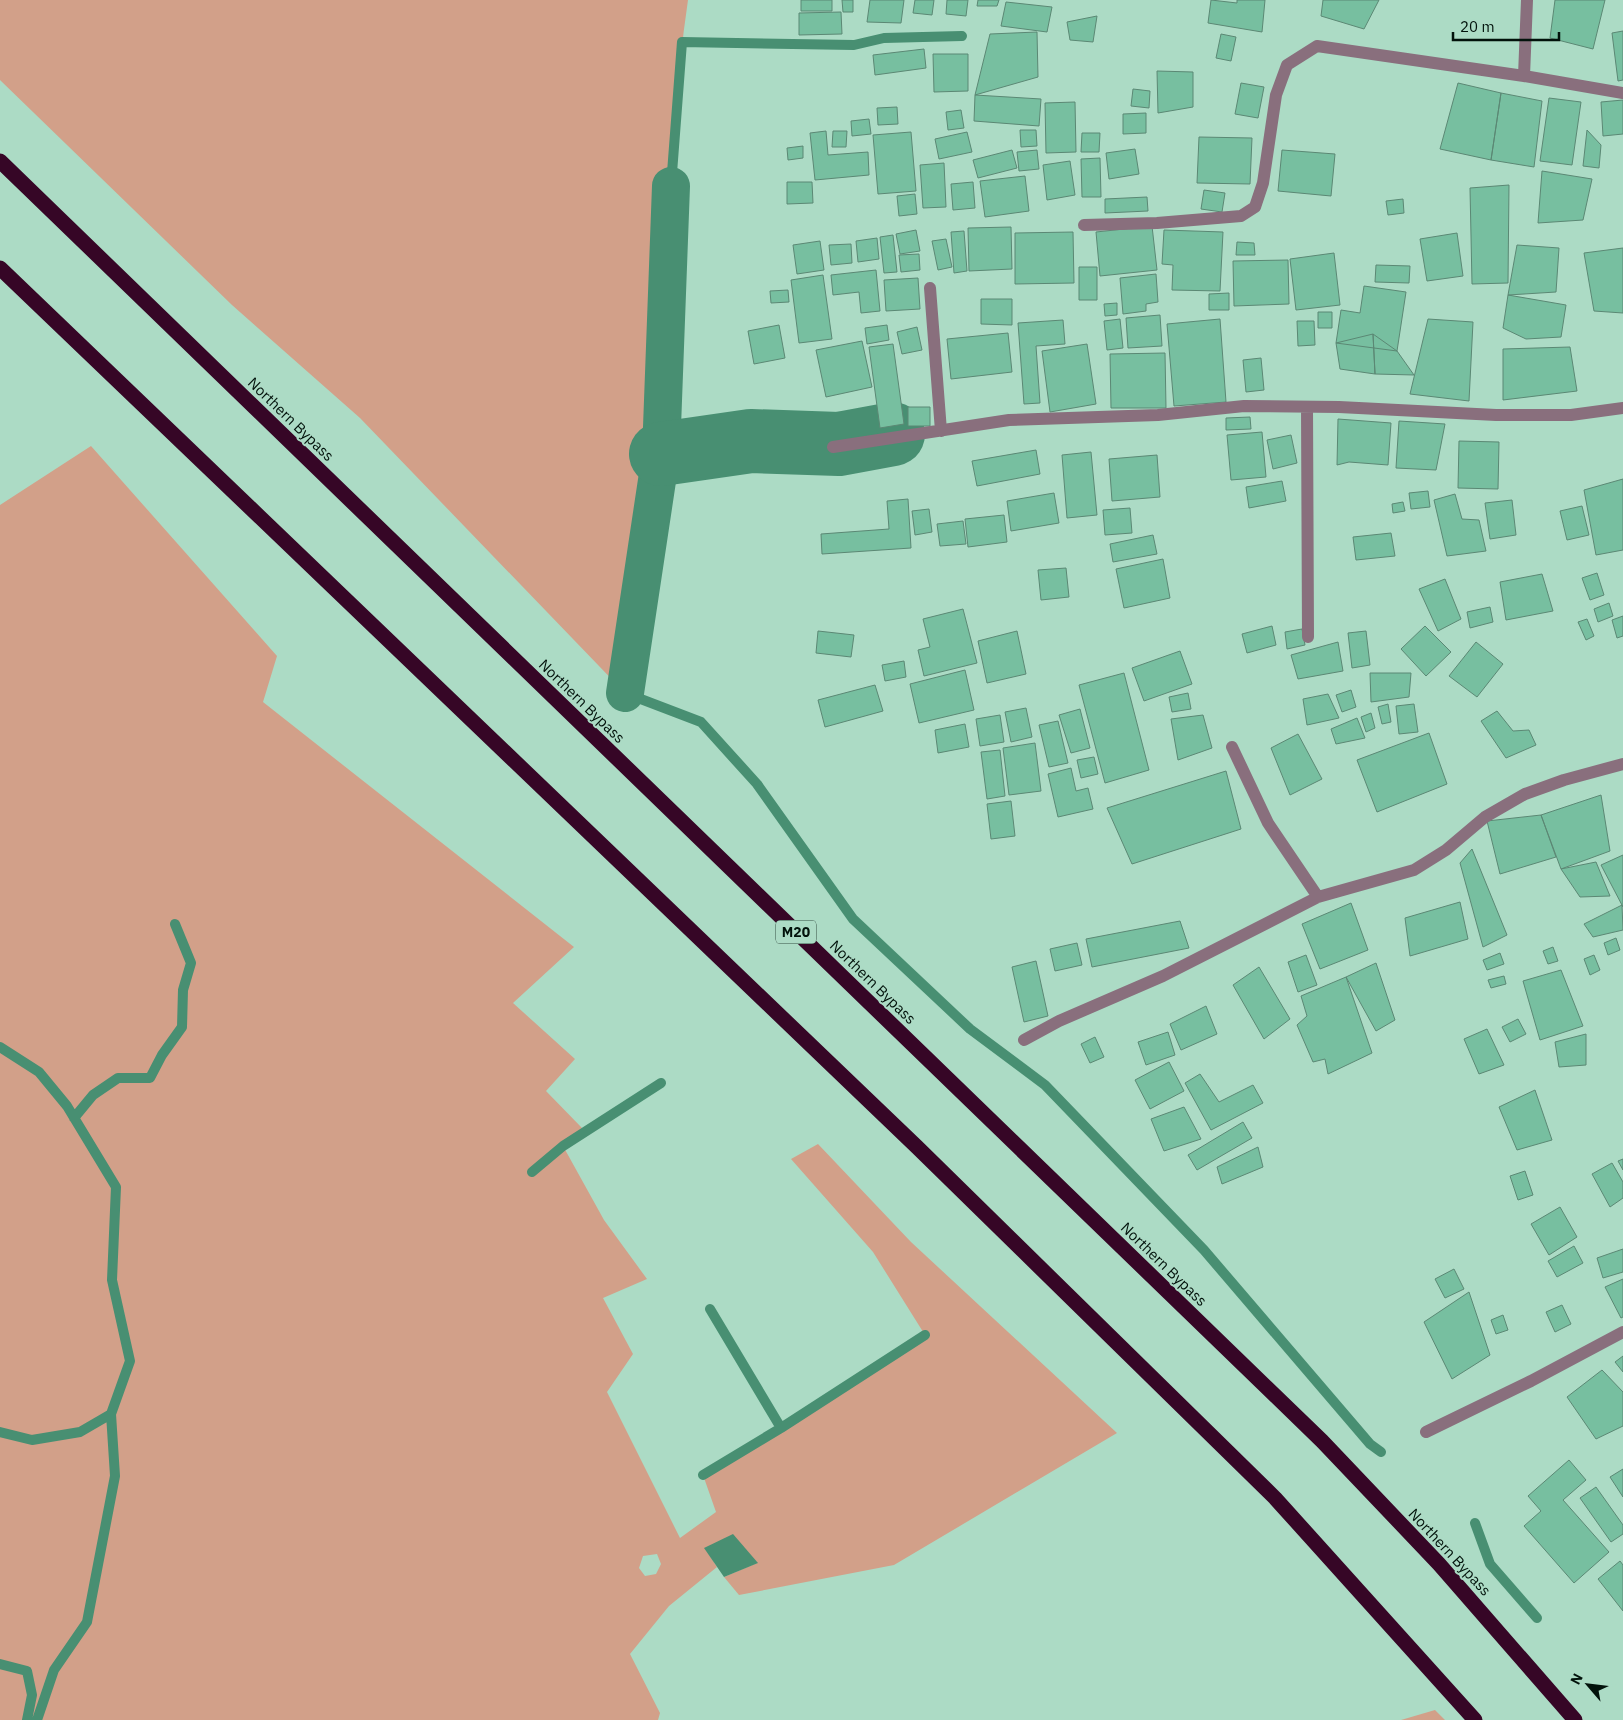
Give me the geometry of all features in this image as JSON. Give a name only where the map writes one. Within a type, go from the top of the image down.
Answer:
[{"type":"highway","name":"Northern Bypass","points":[[0,161],[1322,1442],[1439,1564],[1575,1720]]},
{"type":"highway","points":[[0,268],[917,1147],[1261,1485],[1475,1720]]},
{"type":"street","points":[[1524,76],[1527,0]]},
{"type":"street","points":[[1084,225],[1157,223],[1241,216],[1255,207],[1263,183],[1276,95],[1287,65],[1318,46],[1524,76],[1623,93]]},
{"type":"street","points":[[930,288],[941,431]]},
{"type":"street","points":[[833,447],[1009,420],[1158,415],[1244,406],[1496,416],[1571,414],[1623,408]]},
{"type":"street","points":[[1307,407],[1308,637]]},
{"type":"street","points":[[1232,747],[1268,823],[1318,897]]},
{"type":"street","points":[[1024,1040],[1059,1021],[1163,976],[1318,897],[1414,870],[1446,850],[1485,817],[1525,794],[1564,780],[1623,764]]},
{"type":"street","points":[[1426,1432],[1531,1381],[1623,1332]]},
{"type":"shaded area","points":[[0,0],[688,0],[675,120],[667,281],[660,368],[625,693],[360,418],[232,305],[0,80]]},
{"type":"shaded area","points":[[91,446],[277,656],[263,702],[574,947],[513,1003],[575,1059],[546,1091],[582,1128],[563,1146],[604,1220],[647,1279],[603,1298],[633,1354],[607,1392],[680,1538],[716,1512],[703,1475],[781,1428],[925,1335],[873,1252],[791,1159],[818,1144],[911,1242],[1117,1433],[894,1565],[739,1595],[724,1577],[757,1563],[705,1548],[717,1567],[669,1606],[630,1654],[660,1713],[658,1720],[0,1720],[0,505]],"holes":[[[657,1554],[661,1564],[656,1574],[645,1576],[639,1568],[643,1556]]]},
{"type":"shaded area","points":[[733,1534],[758,1563],[724,1577],[704,1548]]},
{"type":"shaded area","points":[[1435,1710],[1445,1720],[1401,1720]]},
{"type":"building","points":[[801,0],[832,0],[832,11],[801,11]]},
{"type":"building","points":[[842,0],[853,0],[853,12],[843,12]]},
{"type":"building","points":[[870,0],[904,0],[901,23],[867,22]]},
{"type":"building","points":[[915,0],[934,0],[932,15],[913,13]]},
{"type":"building","points":[[947,0],[968,0],[966,16],[946,14]]},
{"type":"building","points":[[978,0],[999,0],[997,6],[977,6]]},
{"type":"building","points":[[1211,0],[1237,3],[1237,0],[1265,0],[1262,32],[1208,23]]},
{"type":"building","points":[[1323,0],[1379,0],[1364,29],[1321,16]]},
{"type":"building","points":[[1555,0],[1605,0],[1593,49],[1550,38]]},
{"type":"building","points":[[1006,2],[1052,7],[1047,32],[1001,26]]},
{"type":"building","points":[[841,12],[842,34],[799,35],[799,13]]},
{"type":"building","points":[[1097,16],[1093,42],[1070,40],[1067,22]]},
{"type":"building","points":[[1623,31],[1623,80],[1618,81],[1612,33]]},
{"type":"building","points":[[1037,32],[1038,77],[975,95],[990,34]]},
{"type":"building","points":[[1221,34],[1236,37],[1231,61],[1216,58]]},
{"type":"building","points":[[924,49],[926,68],[875,75],[873,55]]},
{"type":"building","points":[[933,54],[968,54],[968,91],[934,92]]},
{"type":"building","points":[[1157,71],[1193,72],[1193,107],[1158,113]]},
{"type":"building","points":[[1241,83],[1264,87],[1258,118],[1235,114]]},
{"type":"building","points":[[1458,83],[1501,93],[1491,160],[1440,149]]},
{"type":"building","points":[[1133,89],[1150,91],[1149,108],[1131,106]]},
{"type":"building","points":[[1501,93],[1542,101],[1534,167],[1491,160]]},
{"type":"building","points":[[975,95],[1041,99],[1039,126],[974,121]]},
{"type":"building","points":[[1549,98],[1581,102],[1572,165],[1540,161]]},
{"type":"building","points":[[1623,100],[1623,134],[1603,136],[1601,102]]},
{"type":"building","points":[[1075,102],[1076,152],[1046,153],[1045,103]]},
{"type":"building","points":[[897,107],[898,124],[878,125],[877,108]]},
{"type":"building","points":[[961,110],[964,128],[948,130],[946,112]]},
{"type":"building","points":[[1146,113],[1146,133],[1123,134],[1123,114]]},
{"type":"building","points":[[869,119],[871,134],[852,136],[851,121]]},
{"type":"building","points":[[1020,130],[1036,130],[1037,146],[1021,147]]},
{"type":"building","points":[[1587,130],[1601,145],[1599,168],[1583,166]]},
{"type":"building","points":[[826,131],[828,155],[868,152],[869,175],[815,180],[810,133]]},
{"type":"building","points":[[833,131],[847,131],[846,147],[832,147]]},
{"type":"building","points":[[911,132],[916,191],[878,194],[873,135]]},
{"type":"building","points":[[967,132],[972,152],[939,159],[935,139]]},
{"type":"building","points":[[1082,133],[1100,133],[1099,152],[1081,152]]},
{"type":"building","points":[[1199,137],[1252,138],[1250,184],[1197,183]]},
{"type":"building","points":[[803,146],[803,158],[788,160],[787,148]]},
{"type":"building","points":[[1135,149],[1139,174],[1109,179],[1106,153]]},
{"type":"building","points":[[1012,150],[1017,168],[978,178],[973,160]]},
{"type":"building","points":[[1037,150],[1039,169],[1019,171],[1017,152]]},
{"type":"building","points":[[1282,150],[1335,154],[1331,196],[1278,191]]},
{"type":"building","points":[[1100,158],[1101,197],[1082,197],[1081,159]]},
{"type":"building","points":[[1070,161],[1075,195],[1047,200],[1043,165]]},
{"type":"building","points":[[944,163],[946,207],[923,208],[920,165]]},
{"type":"building","points":[[1542,171],[1592,179],[1583,220],[1538,223]]},
{"type":"building","points":[[1025,176],[1029,211],[985,217],[980,181]]},
{"type":"building","points":[[787,182],[812,182],[813,203],[787,204]]},
{"type":"building","points":[[973,182],[975,208],[953,210],[951,184]]},
{"type":"building","points":[[1509,185],[1508,283],[1472,284],[1470,188]]},
{"type":"building","points":[[1204,190],[1225,193],[1222,212],[1201,209]]},
{"type":"building","points":[[915,194],[917,214],[899,216],[897,196]]},
{"type":"building","points":[[1147,197],[1148,211],[1105,213],[1105,199]]},
{"type":"building","points":[[1403,199],[1404,213],[1388,215],[1386,201]]},
{"type":"building","points":[[1152,226],[1157,270],[1100,276],[1096,232]]},
{"type":"building","points":[[1011,227],[1012,269],[969,271],[968,228]]},
{"type":"building","points":[[916,230],[920,251],[900,254],[896,234]]},
{"type":"building","points":[[1164,230],[1223,232],[1220,291],[1172,290],[1173,265],[1162,264]]},
{"type":"building","points":[[964,231],[967,271],[954,273],[951,232]]},
{"type":"building","points":[[1073,232],[1074,283],[1015,284],[1015,233]]},
{"type":"building","points":[[1457,233],[1463,276],[1427,281],[1420,239]]},
{"type":"building","points":[[893,235],[897,272],[884,273],[880,237]]},
{"type":"building","points":[[877,238],[879,259],[858,262],[856,241]]},
{"type":"building","points":[[946,239],[952,267],[938,270],[932,241]]},
{"type":"building","points":[[820,241],[824,270],[797,274],[793,245]]},
{"type":"building","points":[[1237,242],[1254,243],[1255,255],[1236,255]]},
{"type":"building","points":[[851,244],[852,263],[831,265],[829,245]]},
{"type":"building","points":[[1517,245],[1559,248],[1556,292],[1508,295]]},
{"type":"building","points":[[1623,248],[1623,313],[1594,311],[1584,253]]},
{"type":"building","points":[[1334,253],[1340,305],[1296,310],[1290,259]]},
{"type":"building","points":[[919,254],[920,270],[901,272],[899,255]]},
{"type":"building","points":[[1288,260],[1289,304],[1234,306],[1233,261]]},
{"type":"building","points":[[1376,265],[1410,266],[1409,283],[1375,282]]},
{"type":"building","points":[[1079,267],[1097,267],[1097,300],[1079,300]]},
{"type":"building","points":[[876,270],[880,311],[861,313],[859,292],[833,295],[831,275]]},
{"type":"building","points":[[1156,274],[1158,302],[1146,304],[1146,311],[1123,314],[1120,278]]},
{"type":"building","points":[[823,275],[832,339],[799,343],[791,280]]},
{"type":"building","points":[[918,278],[920,309],[886,311],[884,280]]},
{"type":"building","points":[[1364,286],[1406,292],[1397,351],[1336,343],[1341,310],[1360,313]]},
{"type":"building","points":[[788,290],[789,302],[771,303],[770,291]]},
{"type":"building","points":[[1229,293],[1229,310],[1209,310],[1209,294]]},
{"type":"building","points":[[1508,295],[1566,305],[1561,337],[1526,339],[1503,328]]},
{"type":"building","points":[[981,299],[1012,299],[1012,325],[981,324]]},
{"type":"building","points":[[1117,303],[1117,315],[1105,316],[1104,304]]},
{"type":"building","points":[[1318,312],[1332,312],[1332,328],[1318,328]]},
{"type":"building","points":[[1160,315],[1162,346],[1128,348],[1126,318]]},
{"type":"building","points":[[1120,319],[1123,348],[1107,350],[1104,321]]},
{"type":"building","points":[[1220,319],[1226,402],[1174,406],[1167,324]]},
{"type":"building","points":[[1428,319],[1473,322],[1469,401],[1410,394]]},
{"type":"building","points":[[1063,320],[1065,344],[1036,346],[1040,403],[1024,404],[1018,323]]},
{"type":"building","points":[[1297,321],[1314,321],[1315,345],[1298,346]]},
{"type":"building","points":[[779,325],[785,358],[754,364],[748,331]]},
{"type":"building","points":[[887,325],[889,340],[867,344],[865,328]]},
{"type":"building","points":[[917,327],[922,350],[902,354],[897,332]]},
{"type":"building","points":[[1008,333],[1012,372],[951,379],[947,339]]},
{"type":"building","points":[[1373,334],[1375,374],[1340,369],[1336,343]]},
{"type":"building","points":[[1373,334],[1397,351],[1414,375],[1375,374]]},
{"type":"building","points":[[862,341],[872,387],[826,397],[816,350]]},
{"type":"building","points":[[893,344],[904,424],[880,428],[869,347]]},
{"type":"building","points":[[1087,344],[1096,404],[1050,412],[1042,351]]},
{"type":"building","points":[[1570,347],[1577,391],[1503,400],[1503,349]]},
{"type":"building","points":[[1165,353],[1166,408],[1111,408],[1110,354]]},
{"type":"building","points":[[1261,358],[1264,390],[1246,392],[1243,360]]},
{"type":"building","points":[[908,407],[930,407],[930,426],[908,426]]},
{"type":"building","points":[[1250,417],[1251,429],[1226,430],[1226,418]]},
{"type":"building","points":[[1338,419],[1391,423],[1388,465],[1349,462],[1337,465]]},
{"type":"building","points":[[1399,421],[1445,424],[1436,470],[1396,468]]},
{"type":"building","points":[[1262,432],[1266,477],[1231,480],[1227,435]]},
{"type":"building","points":[[1291,435],[1297,463],[1273,469],[1267,440]]},
{"type":"building","points":[[1459,441],[1499,442],[1498,489],[1458,488]]},
{"type":"building","points":[[1036,450],[1040,474],[977,486],[972,461]]},
{"type":"building","points":[[1091,452],[1097,515],[1067,518],[1062,455]]},
{"type":"building","points":[[1157,455],[1160,497],[1112,501],[1109,459]]},
{"type":"building","points":[[1623,479],[1623,550],[1596,555],[1584,490]]},
{"type":"building","points":[[1282,481],[1286,501],[1249,508],[1246,487]]},
{"type":"building","points":[[1428,491],[1430,507],[1411,509],[1409,493]]},
{"type":"building","points":[[1054,493],[1059,523],[1011,531],[1007,501]]},
{"type":"building","points":[[1455,494],[1462,519],[1479,520],[1486,551],[1447,556],[1434,500]]},
{"type":"building","points":[[908,499],[911,548],[822,554],[821,534],[889,529],[887,501]]},
{"type":"building","points":[[1512,500],[1516,535],[1490,539],[1485,503]]},
{"type":"building","points":[[1403,502],[1405,511],[1393,513],[1392,504]]},
{"type":"building","points":[[1582,506],[1589,535],[1567,540],[1560,511]]},
{"type":"building","points":[[1130,508],[1132,533],[1105,535],[1103,510]]},
{"type":"building","points":[[929,509],[932,532],[915,535],[912,511]]},
{"type":"building","points":[[1004,515],[1007,542],[968,547],[965,519]]},
{"type":"building","points":[[963,521],[966,544],[940,546],[937,524]]},
{"type":"building","points":[[1391,533],[1395,556],[1356,560],[1353,537]]},
{"type":"building","points":[[1153,535],[1157,554],[1113,562],[1110,544]]},
{"type":"building","points":[[1163,559],[1170,598],[1124,608],[1116,569]]},
{"type":"building","points":[[1066,568],[1069,597],[1041,600],[1038,570]]},
{"type":"building","points":[[1597,573],[1604,595],[1590,600],[1582,578]]},
{"type":"building","points":[[1542,574],[1553,611],[1506,620],[1500,582]]},
{"type":"building","points":[[1445,579],[1461,619],[1438,631],[1419,589]]},
{"type":"building","points":[[1609,603],[1613,616],[1598,622],[1594,609]]},
{"type":"building","points":[[1490,607],[1493,622],[1470,628],[1467,612]]},
{"type":"building","points":[[963,609],[977,663],[924,676],[918,650],[930,647],[923,619]]},
{"type":"building","points":[[1623,616],[1623,636],[1617,638],[1612,620]]},
{"type":"building","points":[[1587,619],[1594,636],[1586,640],[1578,622]]},
{"type":"building","points":[[1272,626],[1276,645],[1247,653],[1242,634]]},
{"type":"building","points":[[1425,626],[1451,652],[1426,676],[1401,649]]},
{"type":"building","points":[[1302,629],[1305,645],[1287,649],[1285,632]]},
{"type":"building","points":[[818,631],[854,635],[851,657],[816,653]]},
{"type":"building","points":[[1017,631],[1026,674],[987,683],[978,641]]},
{"type":"building","points":[[1366,631],[1370,665],[1352,668],[1348,633]]},
{"type":"building","points":[[1338,642],[1343,671],[1298,679],[1291,655]]},
{"type":"building","points":[[1476,642],[1503,664],[1477,697],[1449,676]]},
{"type":"building","points":[[1180,651],[1192,684],[1144,701],[1132,668]]},
{"type":"building","points":[[904,661],[906,677],[885,681],[882,665]]},
{"type":"building","points":[[965,670],[974,710],[919,723],[910,684]]},
{"type":"building","points":[[1124,673],[1149,770],[1105,783],[1079,685]]},
{"type":"building","points":[[1370,673],[1411,673],[1409,697],[1371,702]]},
{"type":"building","points":[[875,685],[883,711],[825,727],[818,700]]},
{"type":"building","points":[[1351,690],[1356,707],[1342,712],[1336,695]]},
{"type":"building","points":[[1188,693],[1191,709],[1172,712],[1169,697]]},
{"type":"building","points":[[1328,694],[1339,718],[1307,725],[1303,699]]},
{"type":"building","points":[[1388,704],[1391,722],[1382,724],[1378,707]]},
{"type":"building","points":[[1414,704],[1418,732],[1399,734],[1396,706]]},
{"type":"building","points":[[1026,708],[1032,737],[1011,742],[1005,712]]},
{"type":"building","points":[[1080,709],[1090,748],[1071,753],[1059,715]]},
{"type":"building","points":[[1497,711],[1513,731],[1529,730],[1536,745],[1506,758],[1481,721]]},
{"type":"building","points":[[1371,713],[1375,728],[1366,732],[1361,717]]},
{"type":"building","points":[[1000,715],[1004,742],[980,746],[976,719]]},
{"type":"building","points":[[1203,715],[1212,748],[1178,760],[1171,719]]},
{"type":"building","points":[[1357,718],[1365,738],[1336,744],[1331,729]]},
{"type":"building","points":[[1058,721],[1068,763],[1049,767],[1039,725]]},
{"type":"building","points":[[965,724],[969,747],[938,753],[935,730]]},
{"type":"building","points":[[1429,733],[1447,784],[1377,812],[1357,760]]},
{"type":"building","points":[[1298,734],[1322,779],[1290,795],[1271,748]]},
{"type":"building","points":[[1035,743],[1041,791],[1009,795],[1003,748]]},
{"type":"building","points":[[1000,750],[1005,796],[987,799],[981,752]]},
{"type":"building","points":[[1094,757],[1098,774],[1081,778],[1077,760]]},
{"type":"building","points":[[1071,768],[1076,791],[1088,788],[1093,809],[1058,817],[1048,774]]},
{"type":"building","points":[[1226,771],[1241,829],[1132,864],[1107,808]]},
{"type":"building","points":[[1601,795],[1610,851],[1561,869],[1541,815]]},
{"type":"building","points":[[1011,801],[1015,836],[991,839],[987,804]]},
{"type":"building","points":[[1541,815],[1556,857],[1500,874],[1487,821]]},
{"type":"building","points":[[1472,849],[1507,935],[1483,947],[1460,863]]},
{"type":"building","points":[[1623,855],[1623,907],[1601,865]]},
{"type":"building","points":[[1596,862],[1610,896],[1580,897],[1561,869]]},
{"type":"building","points":[[1460,902],[1468,939],[1410,956],[1405,918]]},
{"type":"building","points":[[1351,903],[1368,950],[1320,969],[1302,924]]},
{"type":"building","points":[[1622,905],[1623,930],[1593,937],[1584,924]]},
{"type":"building","points":[[1180,921],[1189,948],[1092,967],[1086,939]]},
{"type":"building","points":[[1616,938],[1620,950],[1608,955],[1604,943]]},
{"type":"building","points":[[1077,943],[1082,965],[1055,971],[1050,949]]},
{"type":"building","points":[[1553,947],[1558,961],[1548,964],[1543,951]]},
{"type":"building","points":[[1500,953],[1504,964],[1487,970],[1483,960]]},
{"type":"building","points":[[1306,955],[1317,985],[1298,992],[1288,962]]},
{"type":"building","points":[[1594,955],[1600,970],[1590,975],[1584,959]]},
{"type":"building","points":[[1036,961],[1048,1016],[1024,1022],[1012,967]]},
{"type":"building","points":[[1376,963],[1395,1020],[1376,1031],[1346,977]]},
{"type":"building","points":[[1259,967],[1290,1019],[1264,1039],[1233,985]]},
{"type":"building","points":[[1561,970],[1583,1026],[1540,1040],[1523,981]]},
{"type":"building","points":[[1504,976],[1506,984],[1491,988],[1488,980]]},
{"type":"building","points":[[1346,977],[1372,1053],[1328,1074],[1325,1059],[1313,1062],[1297,1025],[1307,1016],[1301,996]]},
{"type":"building","points":[[1206,1006],[1217,1034],[1181,1050],[1170,1024]]},
{"type":"building","points":[[1518,1019],[1526,1034],[1510,1042],[1502,1027]]},
{"type":"building","points":[[1487,1029],[1504,1065],[1479,1074],[1464,1039]]},
{"type":"building","points":[[1168,1032],[1175,1055],[1146,1065],[1138,1042]]},
{"type":"building","points":[[1586,1034],[1586,1065],[1559,1067],[1555,1042]]},
{"type":"building","points":[[1095,1037],[1104,1057],[1090,1063],[1081,1044]]},
{"type":"building","points":[[1169,1062],[1184,1091],[1150,1109],[1135,1080]]},
{"type":"building","points":[[1200,1074],[1219,1102],[1253,1085],[1263,1103],[1211,1130],[1185,1083]]},
{"type":"building","points":[[1535,1090],[1552,1140],[1517,1150],[1499,1107]]},
{"type":"building","points":[[1184,1107],[1201,1139],[1164,1151],[1151,1119]]},
{"type":"building","points":[[1243,1122],[1252,1138],[1197,1170],[1188,1155]]},
{"type":"building","points":[[1258,1147],[1263,1167],[1222,1184],[1217,1167]]},
{"type":"building","points":[[1623,1159],[1623,1170],[1618,1161]]},
{"type":"building","points":[[1612,1163],[1623,1182],[1623,1198],[1610,1207],[1592,1174]]},
{"type":"building","points":[[1525,1171],[1533,1195],[1518,1200],[1510,1176]]},
{"type":"building","points":[[1560,1207],[1577,1237],[1549,1255],[1531,1224]]},
{"type":"building","points":[[1574,1246],[1583,1263],[1557,1277],[1548,1261]]},
{"type":"building","points":[[1623,1249],[1623,1272],[1603,1278],[1597,1258]]},
{"type":"building","points":[[1454,1269],[1464,1289],[1445,1298],[1435,1279]]},
{"type":"building","points":[[1623,1279],[1623,1317],[1621,1318],[1605,1287]]},
{"type":"building","points":[[1469,1292],[1490,1355],[1452,1379],[1424,1322]]},
{"type":"building","points":[[1562,1305],[1571,1324],[1555,1332],[1546,1312]]},
{"type":"building","points":[[1503,1315],[1508,1330],[1496,1334],[1491,1320]]},
{"type":"building","points":[[1623,1356],[1623,1372],[1615,1362]]},
{"type":"building","points":[[1602,1370],[1623,1392],[1623,1426],[1596,1439],[1567,1397]]},
{"type":"building","points":[[1569,1460],[1586,1480],[1563,1500],[1609,1552],[1574,1583],[1524,1526],[1541,1511],[1528,1496]]},
{"type":"building","points":[[1623,1469],[1623,1497],[1610,1477]]},
{"type":"building","points":[[1596,1487],[1623,1525],[1623,1534],[1611,1542],[1580,1498]]},
{"type":"building","points":[[1620,1561],[1623,1565],[1623,1611],[1598,1579]]},
{"type":"waterway","points":[[671,186],[682,42],[854,45],[884,38],[962,36]]},
{"type":"waterway","points":[[625,693],[661,454],[671,186]]},
{"type":"waterway","points":[[661,454],[751,441],[839,444],[893,434]]},
{"type":"waterway","points":[[625,693],[701,722],[757,784],[853,919],[970,1029],[1045,1085],[1204,1250],[1370,1444],[1381,1452]]},
{"type":"waterway","points":[[74,1118],[93,1095],[118,1078],[150,1078],[162,1055],[182,1027],[183,990],[191,963],[175,924]]},
{"type":"waterway","points":[[0,1047],[39,1072],[67,1106],[116,1187],[112,1280],[130,1361],[111,1414],[115,1476],[87,1622],[54,1670],[37,1720]]},
{"type":"waterway","points":[[532,1172],[563,1146],[661,1083]]},
{"type":"waterway","points":[[710,1309],[781,1428]]},
{"type":"waterway","points":[[703,1475],[781,1428],[925,1335]]},
{"type":"waterway","points":[[0,1432],[32,1440],[80,1432],[111,1414]]},
{"type":"waterway","points":[[1475,1523],[1490,1564],[1537,1618]]},
{"type":"waterway","points":[[0,1664],[27,1671],[32,1695],[27,1720]]}]
